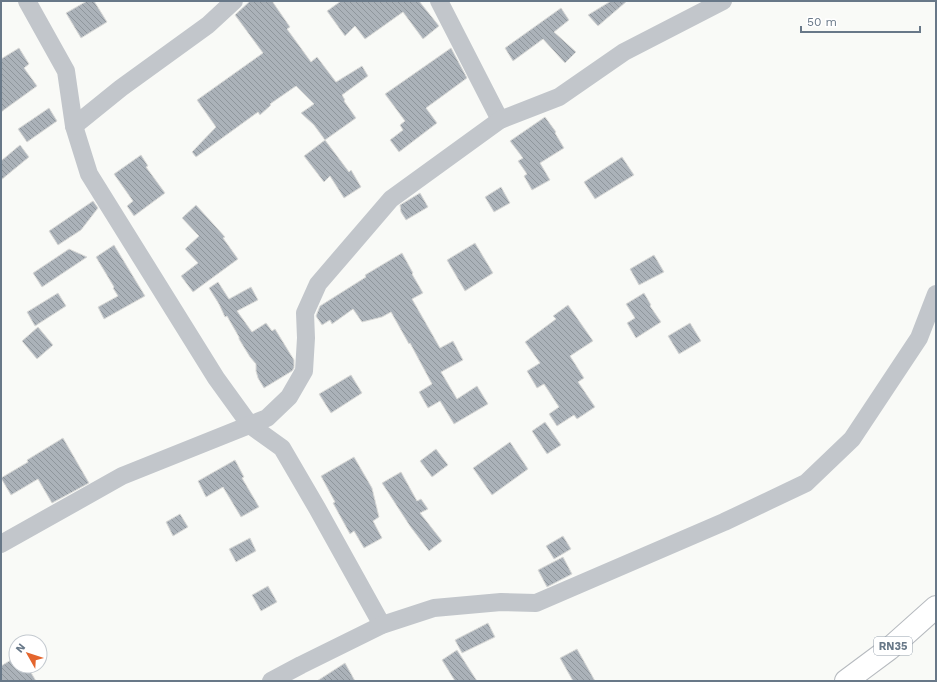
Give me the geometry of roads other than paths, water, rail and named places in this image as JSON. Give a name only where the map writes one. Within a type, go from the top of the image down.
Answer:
[{"type":"main road","name":"RN35","points":[[846,681],[890,649],[936,607]]},
{"type":"street","points":[[27,1],[66,71],[74,126],[89,174],[216,378],[250,425],[282,448],[382,625]]},
{"type":"street","points":[[74,126],[121,88],[208,25],[234,1]]},
{"type":"street","points":[[439,1],[500,120]]},
{"type":"street","points":[[1,544],[122,476],[267,418],[289,397],[304,371],[306,338],[304,313],[318,284],[391,199],[500,120],[560,97],[624,52],[720,2]]},
{"type":"street","points":[[271,681],[382,625],[434,608],[501,602],[536,602],[724,522],[806,483],[852,439],[919,338],[936,294]]}]
